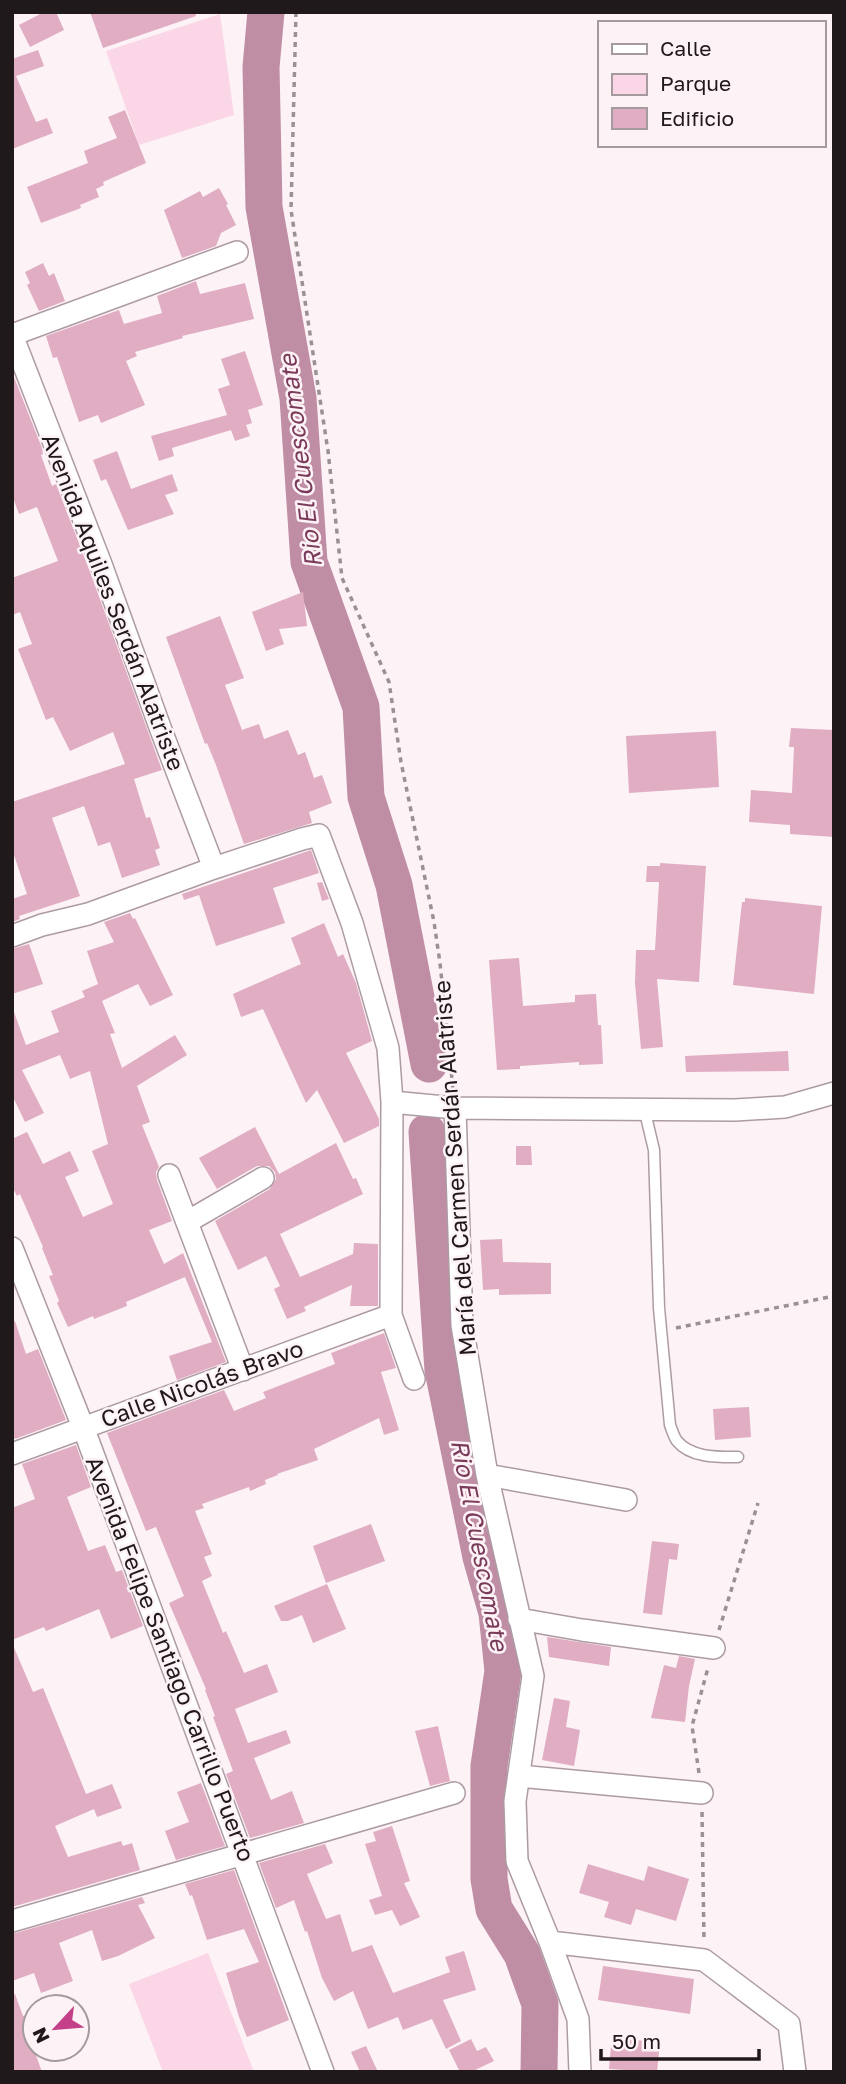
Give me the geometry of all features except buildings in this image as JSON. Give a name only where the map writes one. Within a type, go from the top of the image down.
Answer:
[{"type":"street","points":[[12,335],[237,252]]},
{"type":"street","name":"Avenida Aquiles Serdán Alatriste","points":[[12,335],[214,868]]},
{"type":"street","points":[[12,936],[42,925],[89,914],[214,868],[319,835],[352,923],[388,1048],[398,1103],[391,1315],[414,1379]]},
{"type":"street","points":[[398,1103],[448,1108],[735,1110],[785,1107],[834,1093]]},
{"type":"street","name":"María del Carmen Serdán Alatriste","points":[[448,1108],[462,1325],[486,1475],[533,1676],[515,1801],[517,1861],[579,2018],[580,2072]]},
{"type":"street","points":[[169,1175],[243,1370]]},
{"type":"street","points":[[187,1222],[263,1178]]},
{"type":"street","name":"Avenida Felipe Santiago Carrillo Puerto","points":[[12,1248],[83,1427],[323,2072]]},
{"type":"street","name":"Calle Nicolás Bravo","points":[[12,1454],[391,1315]]},
{"type":"street","points":[[486,1475],[626,1500]]},
{"type":"street","points":[[519,1619],[714,1648]]},
{"type":"street","points":[[519,1776],[702,1793]]},
{"type":"street","points":[[12,1921],[454,1793]]},
{"type":"street","points":[[551,1942],[704,1960],[789,2024],[795,2072]]},
{"type":"lane","points":[[644,1108],[654,1150],[661,1331],[670,1425],[678,1443],[695,1453],[714,1457],[738,1457]]},
{"type":"path","name":"María del Carmen Serdán Alatriste","points":[[296,12],[291,211],[328,451],[342,578],[389,682],[401,762],[434,922],[449,1039],[448,1108]]},
{"type":"path","points":[[661,1331],[834,1296]]},
{"type":"path","points":[[704,1960],[702,1793],[692,1726],[758,1503]]},
{"type":"green space","points":[[220,14],[234,115],[139,145],[106,51]]},
{"type":"green space","points":[[208,1953],[254,2072],[163,2072],[129,1984]]},
{"type":"waterway","name":"Rio El Cuescomate","points":[[266,12],[261,67],[264,207],[298,398],[309,562],[361,707],[366,797],[394,885],[429,1064]]},
{"type":"waterway","name":"Rio El Cuescomate","points":[[427,1132],[443,1370],[481,1557],[497,1613],[503,1671],[489,1766],[489,1879],[494,1909],[522,1954],[540,2004],[539,2072]]}]
